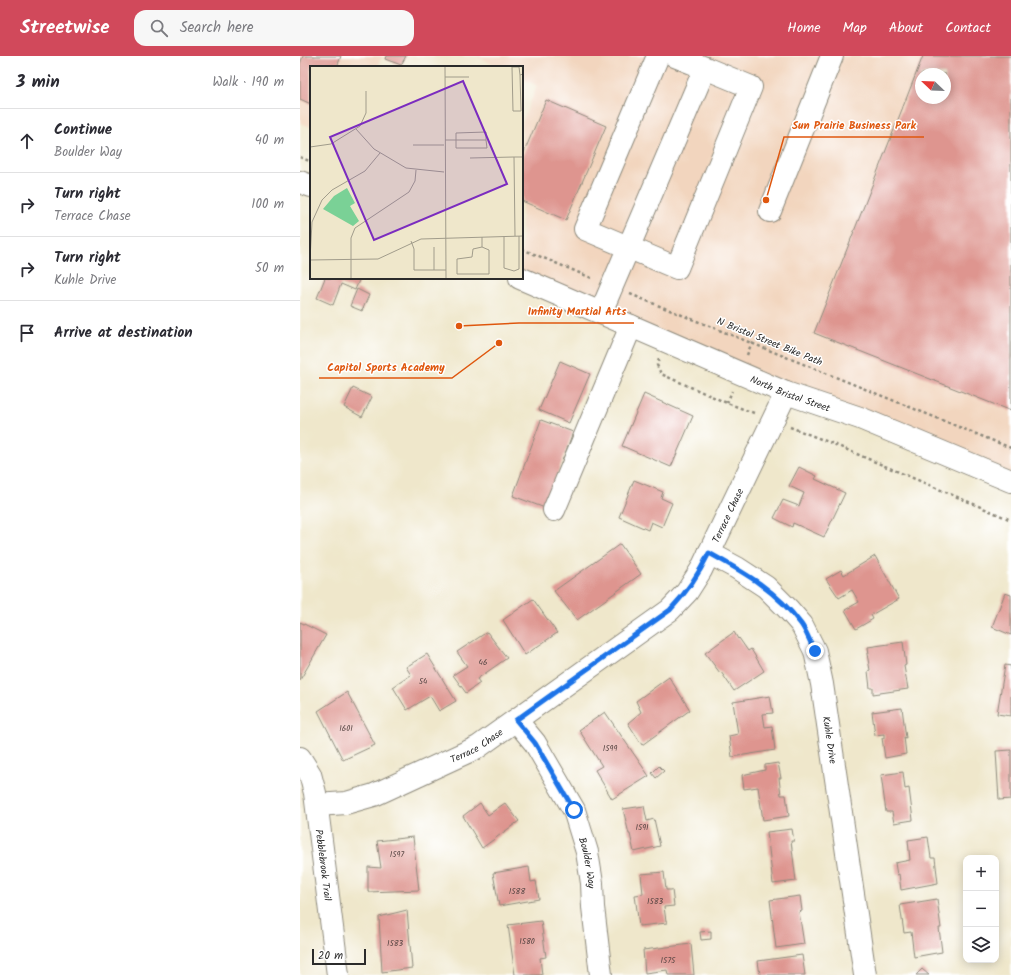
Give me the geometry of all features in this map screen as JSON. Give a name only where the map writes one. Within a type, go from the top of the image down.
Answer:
[{"type":"street","points":[[658,56],[585,229],[677,268],[752,87],[675,56]]},
{"type":"street","points":[[770,211],[832,56]]},
{"type":"street","points":[[601,312],[705,68]]},
{"type":"street","points":[[300,182],[310,186]]},
{"type":"street","name":"North Bristol Street","points":[[522,279],[786,393],[860,418],[1011,481]]},
{"type":"street","points":[[554,510],[631,326]]},
{"type":"street","name":"Terrace Chase","points":[[317,805],[346,803],[374,795],[478,747],[670,610],[687,592],[701,570],[786,393]]},
{"type":"street","name":"Kuhle Drive","points":[[709,553],[737,568],[766,587],[802,625],[815,651],[822,684],[866,975]]},
{"type":"street","name":"Boulder Way","points":[[516,720],[535,743],[574,810],[587,852],[592,883],[601,975]]},
{"type":"street","name":"Pebblebrook Trail","points":[[300,758],[310,774],[317,805],[338,975]]},
{"type":"path","points":[[300,157],[310,162]]},
{"type":"path","name":"N Bristol Street Bike Path","points":[[523,249],[1011,448]]},
{"type":"path","points":[[667,341],[656,365],[661,374],[727,403],[831,443],[1011,520]]},
{"type":"shaded area","points":[[300,56],[382,56],[377,66],[310,66],[310,127],[300,123]]},
{"type":"shaded area","points":[[476,56],[1011,56],[1011,481],[523,278],[523,120],[537,86],[523,79],[523,66],[497,66]]},
{"type":"building","points":[[303,56],[341,56],[337,66],[310,66],[310,104],[300,99],[300,64]]},
{"type":"building","points":[[386,56],[406,56],[401,65],[385,59]]},
{"type":"building","points":[[923,56],[1011,56],[1011,411],[814,333],[915,76],[915,104],[951,104],[951,68],[918,68]]},
{"type":"building","points":[[546,100],[606,126],[566,220],[523,201],[523,155]]},
{"type":"building","points":[[325,279],[360,279],[355,290],[341,284],[333,305],[317,298]]},
{"type":"building","points":[[357,289],[369,295],[362,311],[350,306]]},
{"type":"building","points":[[560,361],[590,374],[569,423],[539,410]]},
{"type":"building","points":[[353,388],[372,397],[362,417],[344,407]]},
{"type":"building","points":[[644,394],[693,416],[671,467],[622,446]]},
{"type":"building","points":[[541,420],[573,432],[545,508],[513,496]]},
{"type":"building","points":[[799,467],[817,476],[815,479],[845,493],[824,537],[793,523],[792,527],[774,518],[783,500],[799,506],[804,493],[789,486]]},
{"type":"building","points":[[634,480],[663,492],[661,498],[672,503],[662,527],[651,522],[648,530],[619,517]]},
{"type":"building","points":[[620,544],[641,574],[577,620],[554,591]]},
{"type":"building","points":[[875,556],[899,599],[871,615],[873,619],[856,629],[845,610],[859,602],[852,590],[839,598],[826,579],[841,570],[844,575]]},
{"type":"building","points":[[1005,593],[1011,595],[1011,635],[992,627]]},
{"type":"building","points":[[533,599],[557,633],[525,655],[503,620]]},
{"type":"building","points":[[300,622],[326,635],[300,680]]},
{"type":"building","points":[[487,632],[507,658],[477,679],[480,683],[466,693],[453,675],[467,666],[457,652]]},
{"type":"building","points":[[734,632],[748,651],[751,649],[764,671],[734,691],[705,653]]},
{"type":"building","points":[[903,642],[906,665],[904,666],[908,689],[873,694],[873,688],[870,688],[868,671],[870,670],[867,654],[869,654],[868,647]]},
{"type":"building","points":[[427,654],[456,701],[439,711],[430,696],[407,710],[393,687],[411,675],[406,667]]},
{"type":"building","points":[[1005,665],[1011,666],[1011,716],[997,714]]},
{"type":"building","points":[[669,677],[690,710],[642,745],[628,723],[641,712],[636,701]]},
{"type":"building","points":[[347,692],[375,745],[343,760],[318,711]]},
{"type":"building","points":[[770,696],[773,713],[763,714],[765,727],[772,726],[775,750],[732,757],[729,736],[738,734],[733,702]]},
{"type":"building","points":[[902,708],[906,738],[904,737],[906,754],[885,758],[882,738],[884,738],[884,734],[875,735],[872,712]]},
{"type":"building","points":[[605,712],[649,776],[612,799],[595,770],[602,766],[579,730]]},
{"type":"building","points":[[1011,750],[1011,799],[999,800],[996,751]]},
{"type":"building","points":[[778,763],[781,778],[779,778],[781,795],[786,795],[789,816],[763,820],[758,787],[744,789],[742,775],[765,770],[765,765]]},
{"type":"building","points":[[659,766],[664,771],[656,778],[652,773]]},
{"type":"building","points":[[903,772],[905,789],[909,788],[913,820],[894,823],[892,812],[886,812],[881,775]]},
{"type":"building","points":[[480,803],[488,815],[505,803],[519,821],[482,848],[463,816]]},
{"type":"building","points":[[644,806],[647,821],[654,819],[660,846],[634,852],[623,809]]},
{"type":"building","points":[[792,829],[794,841],[791,841],[796,881],[773,884],[767,832]]},
{"type":"building","points":[[413,837],[419,890],[368,892],[368,867],[381,868],[377,841]]},
{"type":"building","points":[[928,837],[931,858],[935,858],[938,883],[901,890],[899,874],[897,875],[895,863],[910,860],[908,840]]},
{"type":"building","points":[[529,867],[531,882],[536,881],[539,899],[499,906],[493,873]]},
{"type":"building","points":[[664,872],[666,890],[672,890],[674,906],[664,907],[667,923],[639,926],[635,895],[643,894],[641,874]]},
{"type":"building","points":[[800,896],[802,911],[799,912],[804,944],[776,948],[770,900]]},
{"type":"building","points":[[937,899],[941,928],[939,928],[942,952],[914,957],[911,932],[904,933],[900,905]]},
{"type":"building","points":[[407,910],[412,968],[382,972],[379,917]]},
{"type":"building","points":[[541,921],[546,957],[540,958],[542,975],[515,975],[508,925]]},
{"type":"building","points":[[711,931],[711,939],[701,940],[700,932]]},
{"type":"building","points":[[691,944],[694,975],[668,975],[667,970],[645,973],[643,950]]},
{"type":"building","points":[[802,955],[805,975],[760,975],[758,961]]},
{"type":"building","points":[[922,969],[929,975],[916,975]]},
{"type":"place","name":"Sun Prairie Business Park","points":[[766,200]]},
{"type":"place","name":"Infinity Martial Arts","points":[[459,326]]},
{"type":"place","name":"Capitol Sports Academy","points":[[499,343]]},
{"type":"route","points":[[574,810],[535,743],[516,720],[670,610],[687,592],[701,570],[709,553],[737,568],[766,587],[802,625],[815,651]]}]
